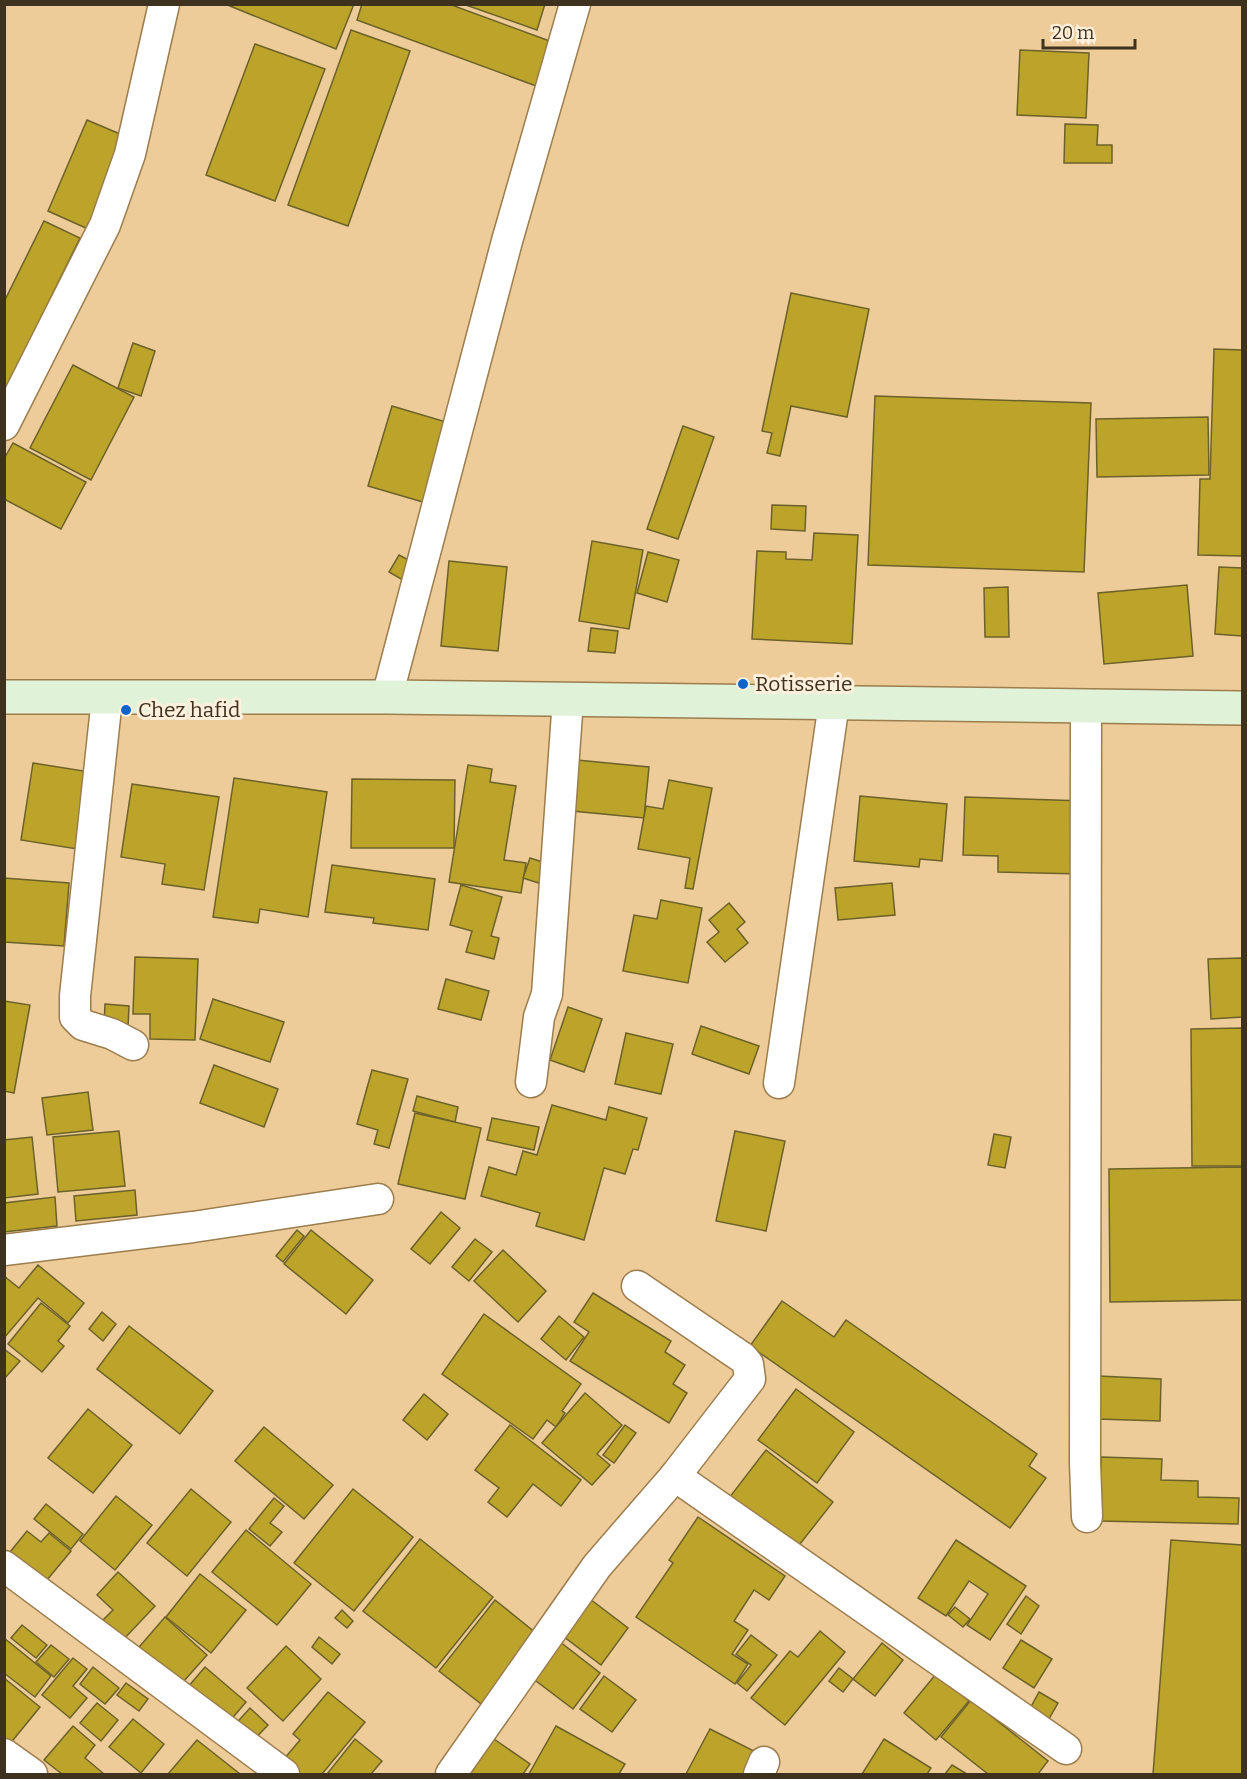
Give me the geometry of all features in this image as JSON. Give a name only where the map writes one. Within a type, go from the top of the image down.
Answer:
[{"type":"main road","points":[[4,697],[387,697],[1242,708]]},
{"type":"street","points":[[4,424],[105,225],[130,154],[164,4]]},
{"type":"street","points":[[387,697],[507,241],[575,4]]},
{"type":"street","points":[[107,698],[75,996],[75,1017],[83,1025],[112,1034],[133,1045]]},
{"type":"street","points":[[531,1082],[539,1017],[547,994],[568,699]]},
{"type":"street","points":[[779,1083],[834,703]]},
{"type":"street","points":[[1086,706],[1085,1463],[1087,1516]]},
{"type":"street","points":[[4,1250],[194,1227],[378,1199]]},
{"type":"street","points":[[451,1774],[597,1566],[675,1476],[750,1379],[750,1371],[743,1358],[637,1286]]},
{"type":"street","points":[[675,1476],[1066,1749]]},
{"type":"street","points":[[4,1566],[284,1774]]},
{"type":"street","points":[[4,1754],[32,1774]]},
{"type":"building","points":[[225,4],[354,4],[336,49]]},
{"type":"building","points":[[362,4],[449,4],[555,43],[539,87],[357,20]]},
{"type":"building","points":[[463,4],[545,4],[537,30]]},
{"type":"building","points":[[351,30],[410,51],[348,226],[288,205]]},
{"type":"building","points":[[255,44],[325,69],[275,201],[206,175]]},
{"type":"building","points":[[1020,50],[1089,53],[1086,118],[1017,115]]},
{"type":"building","points":[[87,120],[127,137],[88,229],[48,211]]},
{"type":"building","points":[[1065,124],[1098,125],[1097,145],[1112,145],[1112,163],[1064,163]]},
{"type":"building","points":[[44,221],[80,238],[4,393],[4,302]]},
{"type":"building","points":[[791,293],[869,309],[847,417],[791,406],[780,456],[767,453],[772,433],[762,431]]},
{"type":"building","points":[[133,343],[155,351],[141,396],[118,388]]},
{"type":"building","points":[[1214,349],[1242,350],[1242,556],[1198,555],[1200,479],[1210,479]]},
{"type":"building","points":[[73,365],[134,397],[91,480],[30,448]]},
{"type":"building","points":[[875,396],[1091,403],[1084,572],[868,565]]},
{"type":"building","points":[[392,406],[446,422],[423,502],[368,486]]},
{"type":"building","points":[[1208,417],[1209,475],[1097,477],[1096,419]]},
{"type":"building","points":[[683,426],[714,437],[678,539],[647,529]]},
{"type":"building","points":[[13,443],[86,482],[61,529],[4,499],[4,459]]},
{"type":"building","points":[[772,505],[806,506],[805,531],[771,529]]},
{"type":"building","points":[[814,533],[858,535],[852,644],[752,639],[757,551],[786,552],[786,559],[812,560]]},
{"type":"building","points":[[592,541],[643,550],[629,629],[579,621]]},
{"type":"building","points":[[648,552],[679,560],[667,602],[637,593]]},
{"type":"building","points":[[399,555],[418,565],[408,583],[389,572]]},
{"type":"building","points":[[449,561],[507,567],[498,651],[441,646]]},
{"type":"building","points":[[1219,567],[1242,568],[1242,636],[1215,634]]},
{"type":"building","points":[[1187,585],[1193,656],[1104,664],[1098,593]]},
{"type":"building","points":[[1008,587],[1009,637],[985,637],[984,588]]},
{"type":"building","points":[[591,628],[618,631],[615,653],[588,651]]},
{"type":"building","points":[[577,760],[649,767],[644,818],[572,811]]},
{"type":"building","points":[[33,763],[90,772],[77,849],[21,840]]},
{"type":"building","points":[[468,765],[492,769],[490,782],[516,786],[504,860],[526,863],[521,893],[449,882]]},
{"type":"building","points":[[234,778],[327,792],[308,917],[260,909],[258,923],[213,917]]},
{"type":"building","points":[[352,779],[455,780],[454,848],[351,848]]},
{"type":"building","points":[[669,780],[712,788],[693,889],[685,888],[690,858],[638,849],[646,806],[663,809]]},
{"type":"building","points":[[132,784],[219,797],[204,890],[162,884],[165,864],[121,857]]},
{"type":"building","points":[[860,796],[947,804],[942,861],[920,859],[919,867],[854,861]]},
{"type":"building","points":[[965,797],[1084,801],[1082,874],[998,872],[998,856],[963,855]]},
{"type":"building","points":[[530,858],[552,865],[545,885],[523,878]]},
{"type":"building","points":[[332,865],[435,879],[428,930],[373,923],[374,918],[325,912]]},
{"type":"building","points":[[4,878],[69,883],[64,946],[4,942]]},
{"type":"building","points":[[892,883],[895,915],[838,920],[835,888]]},
{"type":"building","points":[[461,885],[502,897],[491,936],[499,938],[494,959],[466,952],[472,931],[450,925]]},
{"type":"building","points":[[661,900],[702,908],[688,983],[623,971],[634,915],[657,919]]},
{"type":"building","points":[[729,903],[745,922],[737,929],[748,943],[725,962],[707,942],[719,932],[709,920]]},
{"type":"building","points":[[135,957],[198,959],[195,1040],[150,1039],[150,1014],[133,1014]]},
{"type":"building","points":[[1242,958],[1242,1017],[1211,1019],[1208,959]]},
{"type":"building","points":[[446,979],[489,991],[481,1020],[438,1009]]},
{"type":"building","points":[[213,999],[284,1022],[270,1062],[200,1039]]},
{"type":"building","points":[[4,1001],[30,1005],[14,1093],[4,1091]]},
{"type":"building","points":[[105,1004],[129,1006],[128,1027],[104,1026]]},
{"type":"building","points":[[568,1007],[602,1019],[584,1072],[550,1060]]},
{"type":"building","points":[[701,1026],[759,1046],[749,1074],[692,1054]]},
{"type":"building","points":[[1242,1028],[1242,1166],[1192,1166],[1191,1029]]},
{"type":"building","points":[[626,1033],[673,1044],[661,1094],[615,1084]]},
{"type":"building","points":[[214,1065],[278,1089],[264,1127],[200,1103]]},
{"type":"building","points":[[372,1070],[408,1079],[389,1148],[374,1144],[378,1130],[357,1124]]},
{"type":"building","points":[[88,1092],[93,1130],[47,1135],[42,1098]]},
{"type":"building","points":[[417,1096],[458,1107],[455,1122],[413,1111]]},
{"type":"building","points":[[552,1105],[606,1120],[609,1107],[647,1118],[638,1150],[633,1149],[625,1174],[604,1168],[584,1240],[536,1226],[540,1213],[481,1196],[489,1167],[516,1175],[523,1151],[537,1155]]},
{"type":"building","points":[[415,1113],[481,1128],[465,1199],[398,1184]]},
{"type":"building","points":[[492,1118],[539,1127],[534,1150],[487,1140]]},
{"type":"building","points":[[119,1131],[125,1186],[58,1192],[53,1137]]},
{"type":"building","points":[[735,1131],[785,1141],[766,1231],[716,1221]]},
{"type":"building","points":[[994,1134],[1011,1137],[1005,1168],[988,1165]]},
{"type":"building","points":[[32,1137],[38,1194],[4,1198],[4,1140]]},
{"type":"building","points":[[1242,1167],[1242,1300],[1110,1302],[1109,1169]]},
{"type":"building","points":[[135,1190],[137,1215],[76,1221],[74,1196]]},
{"type":"building","points":[[55,1197],[57,1226],[4,1232],[4,1203]]},
{"type":"building","points":[[441,1212],[460,1228],[430,1264],[411,1249]]},
{"type":"building","points":[[297,1230],[304,1236],[283,1262],[276,1256]]},
{"type":"building","points":[[311,1230],[373,1280],[346,1314],[284,1264]]},
{"type":"building","points":[[475,1239],[492,1252],[469,1281],[452,1267]]},
{"type":"building","points":[[503,1250],[546,1291],[518,1322],[474,1281]]},
{"type":"building","points":[[38,1265],[84,1303],[68,1323],[38,1298],[4,1338],[4,1276],[19,1288]]},
{"type":"building","points":[[593,1293],[671,1341],[665,1352],[685,1365],[673,1384],[687,1393],[669,1423],[570,1361],[589,1332],[574,1322]]},
{"type":"building","points":[[782,1301],[834,1337],[846,1320],[1037,1454],[1029,1466],[1046,1478],[1010,1528],[750,1346]]},
{"type":"building","points":[[41,1303],[70,1326],[58,1341],[64,1346],[42,1372],[8,1344]]},
{"type":"building","points":[[102,1312],[116,1324],[103,1341],[89,1329]]},
{"type":"building","points":[[484,1314],[581,1384],[562,1411],[565,1413],[556,1427],[547,1420],[533,1439],[442,1374]]},
{"type":"building","points":[[559,1316],[584,1337],[566,1360],[541,1339]]},
{"type":"building","points":[[129,1326],[213,1391],[180,1434],[97,1369]]},
{"type":"building","points":[[4,1349],[20,1361],[4,1379]]},
{"type":"building","points":[[1099,1376],[1161,1379],[1160,1421],[1097,1419]]},
{"type":"building","points":[[796,1389],[854,1432],[817,1483],[758,1440]]},
{"type":"building","points":[[585,1393],[622,1425],[597,1454],[610,1465],[592,1485],[542,1443]]},
{"type":"building","points":[[424,1394],[448,1414],[427,1440],[403,1420]]},
{"type":"building","points":[[88,1409],[132,1445],[93,1493],[48,1458]]},
{"type":"building","points":[[510,1425],[581,1480],[561,1506],[533,1484],[507,1517],[488,1502],[499,1488],[475,1470]]},
{"type":"building","points":[[625,1425],[636,1433],[614,1463],[603,1455]]},
{"type":"building","points":[[264,1427],[333,1485],[304,1519],[235,1461]]},
{"type":"building","points":[[766,1450],[833,1502],[796,1549],[729,1498]]},
{"type":"building","points":[[1101,1457],[1162,1459],[1161,1480],[1198,1481],[1198,1497],[1239,1498],[1238,1524],[1099,1521]]},
{"type":"building","points":[[191,1489],[231,1522],[187,1576],[147,1543]]},
{"type":"building","points":[[353,1489],[413,1537],[354,1611],[294,1563]]},
{"type":"building","points":[[116,1496],[152,1525],[115,1570],[80,1541]]},
{"type":"building","points":[[274,1498],[284,1506],[270,1523],[282,1532],[270,1546],[249,1529]]},
{"type":"building","points":[[46,1504],[83,1534],[71,1549],[34,1519]]},
{"type":"building","points":[[698,1517],[785,1576],[769,1600],[754,1590],[734,1621],[748,1630],[732,1654],[748,1664],[735,1684],[636,1617],[673,1563],[669,1560]]},
{"type":"building","points":[[246,1530],[311,1584],[277,1625],[212,1572]]},
{"type":"building","points":[[27,1531],[41,1542],[49,1533],[71,1551],[42,1586],[6,1557]]},
{"type":"building","points":[[420,1539],[493,1597],[436,1668],[363,1611]]},
{"type":"building","points":[[956,1540],[1026,1586],[990,1640],[967,1625],[988,1594],[969,1581],[946,1616],[918,1598]]},
{"type":"building","points":[[1171,1540],[1242,1545],[1242,1774],[1153,1774]]},
{"type":"building","points":[[118,1572],[155,1606],[122,1641],[101,1622],[113,1610],[97,1595]]},
{"type":"building","points":[[200,1574],[246,1610],[211,1653],[166,1617]]},
{"type":"building","points":[[586,1596],[628,1628],[601,1665],[559,1633]]},
{"type":"building","points":[[1026,1596],[1039,1606],[1021,1634],[1007,1624]]},
{"type":"building","points":[[495,1600],[541,1637],[485,1707],[439,1671]]},
{"type":"building","points":[[955,1607],[970,1619],[963,1627],[948,1615]]},
{"type":"building","points":[[342,1610],[353,1621],[347,1628],[335,1618]]},
{"type":"building","points":[[165,1617],[207,1655],[176,1690],[134,1653]]},
{"type":"building","points":[[22,1625],[47,1645],[36,1658],[11,1638]]},
{"type":"building","points":[[820,1631],[845,1652],[785,1725],[751,1698],[790,1651],[798,1657]]},
{"type":"building","points":[[751,1635],[777,1655],[747,1691],[737,1683],[751,1665],[736,1654]]},
{"type":"building","points":[[319,1637],[340,1654],[332,1664],[312,1647]]},
{"type":"building","points":[[4,1638],[51,1676],[35,1697],[4,1673]]},
{"type":"building","points":[[555,1638],[600,1673],[573,1709],[527,1674]]},
{"type":"building","points":[[1021,1640],[1052,1659],[1034,1688],[1003,1668]]},
{"type":"building","points":[[882,1643],[903,1660],[875,1696],[853,1679]]},
{"type":"building","points":[[51,1645],[69,1659],[54,1677],[36,1662]]},
{"type":"building","points":[[286,1646],[321,1679],[283,1721],[247,1688]]},
{"type":"building","points":[[73,1658],[87,1669],[73,1686],[87,1698],[70,1718],[42,1695]]},
{"type":"building","points":[[93,1667],[119,1688],[105,1704],[80,1684]]},
{"type":"building","points":[[205,1667],[246,1702],[223,1729],[182,1694]]},
{"type":"building","points":[[839,1668],[853,1679],[843,1692],[829,1681]]},
{"type":"building","points":[[936,1674],[969,1701],[936,1740],[904,1713]]},
{"type":"building","points":[[604,1676],[636,1700],[612,1732],[580,1709]]},
{"type":"building","points":[[4,1678],[40,1707],[9,1745],[4,1742]]},
{"type":"building","points":[[126,1683],[148,1699],[139,1711],[117,1695]]},
{"type":"building","points":[[328,1692],[365,1722],[322,1774],[289,1774],[278,1766],[300,1740],[293,1734]]},
{"type":"building","points":[[1039,1692],[1058,1703],[1046,1724],[1027,1714]]},
{"type":"building","points":[[971,1700],[1048,1761],[1038,1774],[988,1774],[941,1737]]},
{"type":"building","points":[[97,1703],[118,1720],[101,1741],[80,1723]]},
{"type":"building","points":[[250,1708],[268,1725],[248,1746],[231,1729]]},
{"type":"building","points":[[133,1719],[164,1744],[141,1773],[109,1747]]},
{"type":"building","points":[[73,1726],[95,1745],[85,1758],[104,1774],[62,1774],[44,1760]]},
{"type":"building","points":[[556,1726],[625,1764],[619,1774],[529,1774]]},
{"type":"building","points":[[710,1729],[758,1753],[747,1774],[686,1774]]},
{"type":"building","points":[[355,1739],[382,1761],[371,1774],[327,1774]]},
{"type":"building","points":[[494,1739],[530,1764],[523,1774],[470,1774]]},
{"type":"building","points":[[884,1739],[931,1768],[927,1774],[862,1774]]},
{"type":"building","points":[[197,1740],[240,1774],[168,1774]]},
{"type":"building","points":[[952,1765],[967,1774],[945,1774]]},
{"type":"place","name":"Rotisserie","points":[[743,684]]},
{"type":"place","name":"Chez hafid","points":[[126,710]]}]
